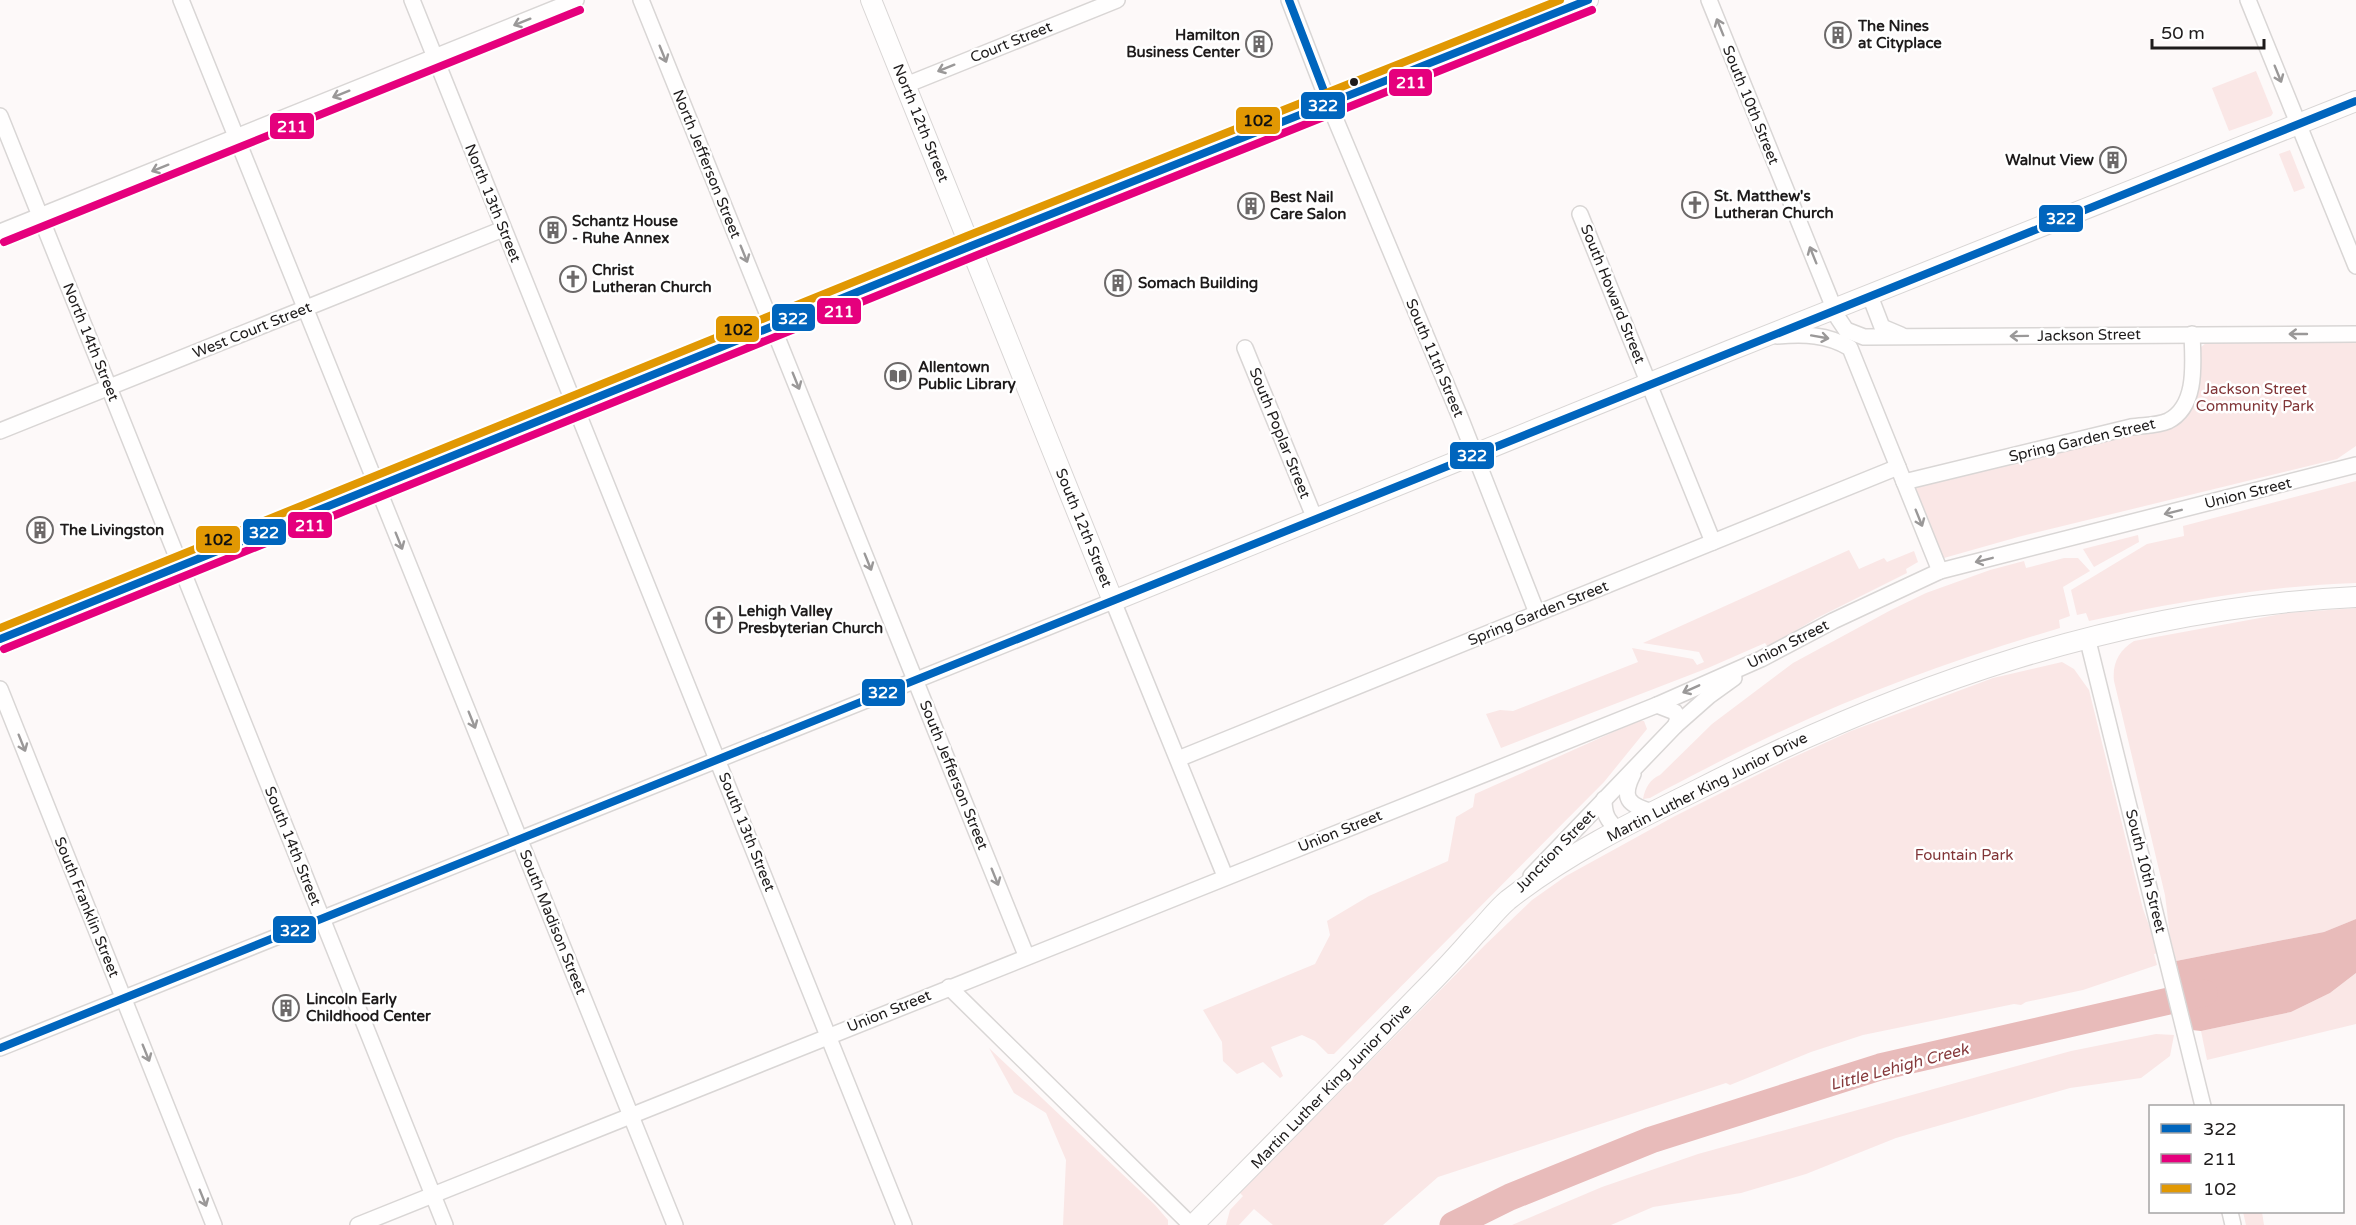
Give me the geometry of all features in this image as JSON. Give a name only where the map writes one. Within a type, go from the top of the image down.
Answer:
[{"type":"main road","name":"North 12th Street","points":[[872,0],[971,246]]},
{"type":"main road","points":[[0,639],[971,246],[1588,0]]},
{"type":"main road","points":[[1113,601],[1649,383],[2356,101]]},
{"type":"main road","name":"South 12th Street","points":[[971,246],[1113,601]]},
{"type":"main road","name":"Martin Luther King Junior Drive","points":[[1192,1225],[1436,978],[1505,903],[1546,873],[1652,812],[1769,753],[1881,705],[1981,668],[2087,637],[2155,622],[2289,602],[2356,597]]},
{"type":"street","name":"South Madison Street","points":[[181,0],[675,1225]]},
{"type":"street","name":"North 13th Street","points":[[412,0],[575,407]]},
{"type":"street","points":[[0,232],[576,0]]},
{"type":"street","name":"North Jefferson Street","points":[[641,0],[774,327]]},
{"type":"street","name":"Court Street","points":[[906,84],[1117,0]]},
{"type":"street","name":"South 11th Street","points":[[1289,0],[1329,104],[1537,613]]},
{"type":"street","name":"South 10th Street","points":[[1709,0],[1835,309]]},
{"type":"street","points":[[2248,0],[2356,266]]},
{"type":"street","name":"North 14th Street","points":[[0,116],[182,567]]},
{"type":"street","name":"South Howard Street","points":[[1580,214],[1713,542]]},
{"type":"street","name":"West Court Street","points":[[0,431],[503,229]]},
{"type":"street","points":[[1870,296],[1882,327],[1910,337]]},
{"type":"street","points":[[1835,309],[1840,323],[1846,330],[1864,337]]},
{"type":"street","name":"South Jefferson Street","points":[[774,327],[1026,956]]},
{"type":"street","points":[[1762,338],[1801,334],[1820,336],[1837,340],[1850,348],[1940,571]]},
{"type":"street","name":"Spring Garden Street","points":[[1904,482],[2131,427],[2168,421],[2184,405],[2191,386],[2192,334]]},
{"type":"street","name":"Jackson Street","points":[[1864,337],[2356,334]]},
{"type":"street","points":[[1850,348],[1856,340],[1864,337]]},
{"type":"street","name":"South Poplar Street","points":[[1245,348],[1315,519]]},
{"type":"street","name":"South 13th Street","points":[[575,407],[904,1225]]},
{"type":"street","name":"Union Street","points":[[2332,472],[2356,457]]},
{"type":"street","name":"Union Street","points":[[358,1225],[1657,705],[1761,658],[1833,621],[1940,571],[2356,465]]},
{"type":"street","name":"Spring Garden Street","points":[[1178,759],[1898,467]]},
{"type":"street","name":"South 14th Street","points":[[182,567],[445,1225]]},
{"type":"street","points":[[0,1048],[1113,601]]},
{"type":"street","name":"South 12th Street","points":[[1113,601],[1226,876]]},
{"type":"street","name":"South 10th Street","points":[[2087,637],[2202,1105]]},
{"type":"street","name":"Junction Street","points":[[1505,903],[1675,726],[1709,696],[1761,658]]},
{"type":"street","name":"South Franklin Street","points":[[0,689],[214,1225]]},
{"type":"street","points":[[1657,705],[1676,712],[1678,719],[1675,726]]},
{"type":"street","name":"Junction Street","points":[[1637,765],[1627,792],[1630,802],[1636,808],[1652,812]]},
{"type":"street","name":"Junction Street","points":[[1604,799],[1604,813],[1609,823],[1619,830]]},
{"type":"street","points":[[949,987],[1192,1225]]},
{"type":"green space","points":[[2256,71],[2273,113],[2271,116],[2229,131],[2212,88]]},
{"type":"green space","points":[[2290,150],[2305,188],[2294,192],[2279,154]]},
{"type":"green space","name":"Jackson Street Community Park","points":[[2356,341],[2356,446],[2337,459],[2018,537],[1944,558],[1941,554],[1915,486],[2132,433],[2168,427],[2180,420],[2189,410],[2195,398],[2200,367],[2200,348],[2207,342]]},
{"type":"green space","points":[[2356,481],[2356,583],[2222,596],[2089,621],[2086,613],[2077,615],[2071,590],[2147,544],[2184,536],[2183,526]]},
{"type":"green space","points":[[2138,535],[2139,542],[2094,567],[2083,549]]},
{"type":"green space","points":[[1849,550],[1859,569],[1884,558],[1887,562],[1914,551],[1918,562],[1906,569],[1907,573],[1817,618],[1768,647],[1765,643],[1708,668],[1501,748],[1486,714],[1500,710],[1513,711],[1638,662],[1632,648],[1693,659],[1697,665],[1704,662],[1699,652],[1643,643]]},
{"type":"green space","points":[[2064,558],[2078,558],[2090,571],[2063,587],[2070,616],[2059,620],[2060,628],[1924,672],[1836,707],[1750,746],[1650,798],[1643,799],[1651,781],[1712,724],[1793,663],[1926,593],[1990,570],[2024,561],[2026,568]]},
{"type":"green space","points":[[2356,608],[2356,919],[2324,932],[2176,961],[2170,936],[2165,895],[2114,681],[2114,669],[2118,658],[2134,641],[2287,613]]},
{"type":"green space","name":"Fountain Park","points":[[2062,662],[2074,669],[2089,690],[2143,909],[2159,953],[2154,954],[2157,965],[2083,990],[2021,1005],[2014,1004],[1863,1035],[1811,1052],[1730,1085],[1726,1083],[1438,1177],[1383,1225],[1273,1225],[1254,1209],[1239,1225],[1226,1225],[1230,1210],[1243,1196],[1240,1193],[1485,945],[1532,900],[1566,876],[1675,816],[1851,731],[1993,678]]},
{"type":"green space","points":[[1638,721],[1644,721],[1647,729],[1604,782],[1334,1054],[1328,1054],[1315,1041],[1302,1035],[1271,1047],[1283,1076],[1280,1078],[1263,1062],[1237,1074],[1223,1061],[1222,1042],[1203,1010],[1315,964],[1330,935],[1327,921],[1369,896],[1448,861],[1456,817],[1473,807],[1475,794]]},
{"type":"green space","points":[[2356,973],[2356,1024],[2207,1060],[2201,1031],[2291,1012],[2330,993]]},
{"type":"green space","points":[[2156,1034],[2174,1035],[2170,1056],[2141,1078],[2070,1088],[1896,1138],[1806,1174],[1741,1193],[1653,1207],[1611,1225],[1512,1225],[1602,1187],[1698,1154],[2071,1051]]},
{"type":"green space","points":[[989,1048],[1155,1205],[1168,1220],[1168,1225],[1063,1225],[1066,1160],[1046,1113],[1014,1093]]},
{"type":"green space","points":[[2243,1213],[2262,1213],[2264,1225],[2246,1225]]},
{"type":"shaded area","points":[[2356,919],[2356,973],[2330,993],[2291,1012],[2201,1031],[2192,1030],[2176,961],[2324,932]]},
{"type":"waterway","name":"Little Lehigh Creek","points":[[1453,1225],[1510,1197],[1651,1140],[1880,1067],[2204,993]]},
{"type":"transit line","name":"322","points":[[1289,0],[1329,104]]},
{"type":"transit line","name":"102","points":[[0,628],[967,236],[1560,0]]},
{"type":"transit line","name":"322","points":[[0,639],[971,246],[1588,0]]},
{"type":"transit line","name":"211","points":[[4,242],[580,10]]},
{"type":"transit line","name":"211","points":[[4,649],[975,256],[1592,10]]},
{"type":"transit line","name":"322","points":[[0,1048],[2356,101]]},
{"type":"place","name":"The Nines at Cityplace","points":[[1838,35]]},
{"type":"place","name":"Hamilton Business Center","points":[[1259,44]]},
{"type":"place","name":"Walnut View","points":[[2113,160]]},
{"type":"place","name":"St. Matthew's Lutheran Church","points":[[1695,205]]},
{"type":"place","name":"Best Nail Care Salon","points":[[1251,206]]},
{"type":"place","name":"Schantz House - Ruhe Annex","points":[[553,230]]},
{"type":"place","name":"Christ Lutheran Church","points":[[573,279]]},
{"type":"place","name":"Somach Building","points":[[1118,283]]},
{"type":"place","name":"Allentown Public Library","points":[[898,376]]},
{"type":"place","name":"The Livingston","points":[[40,530]]},
{"type":"place","name":"Lehigh Valley Presbyterian Church","points":[[719,620]]},
{"type":"place","name":"Lincoln Early Childhood Center","points":[[286,1008]]}]
